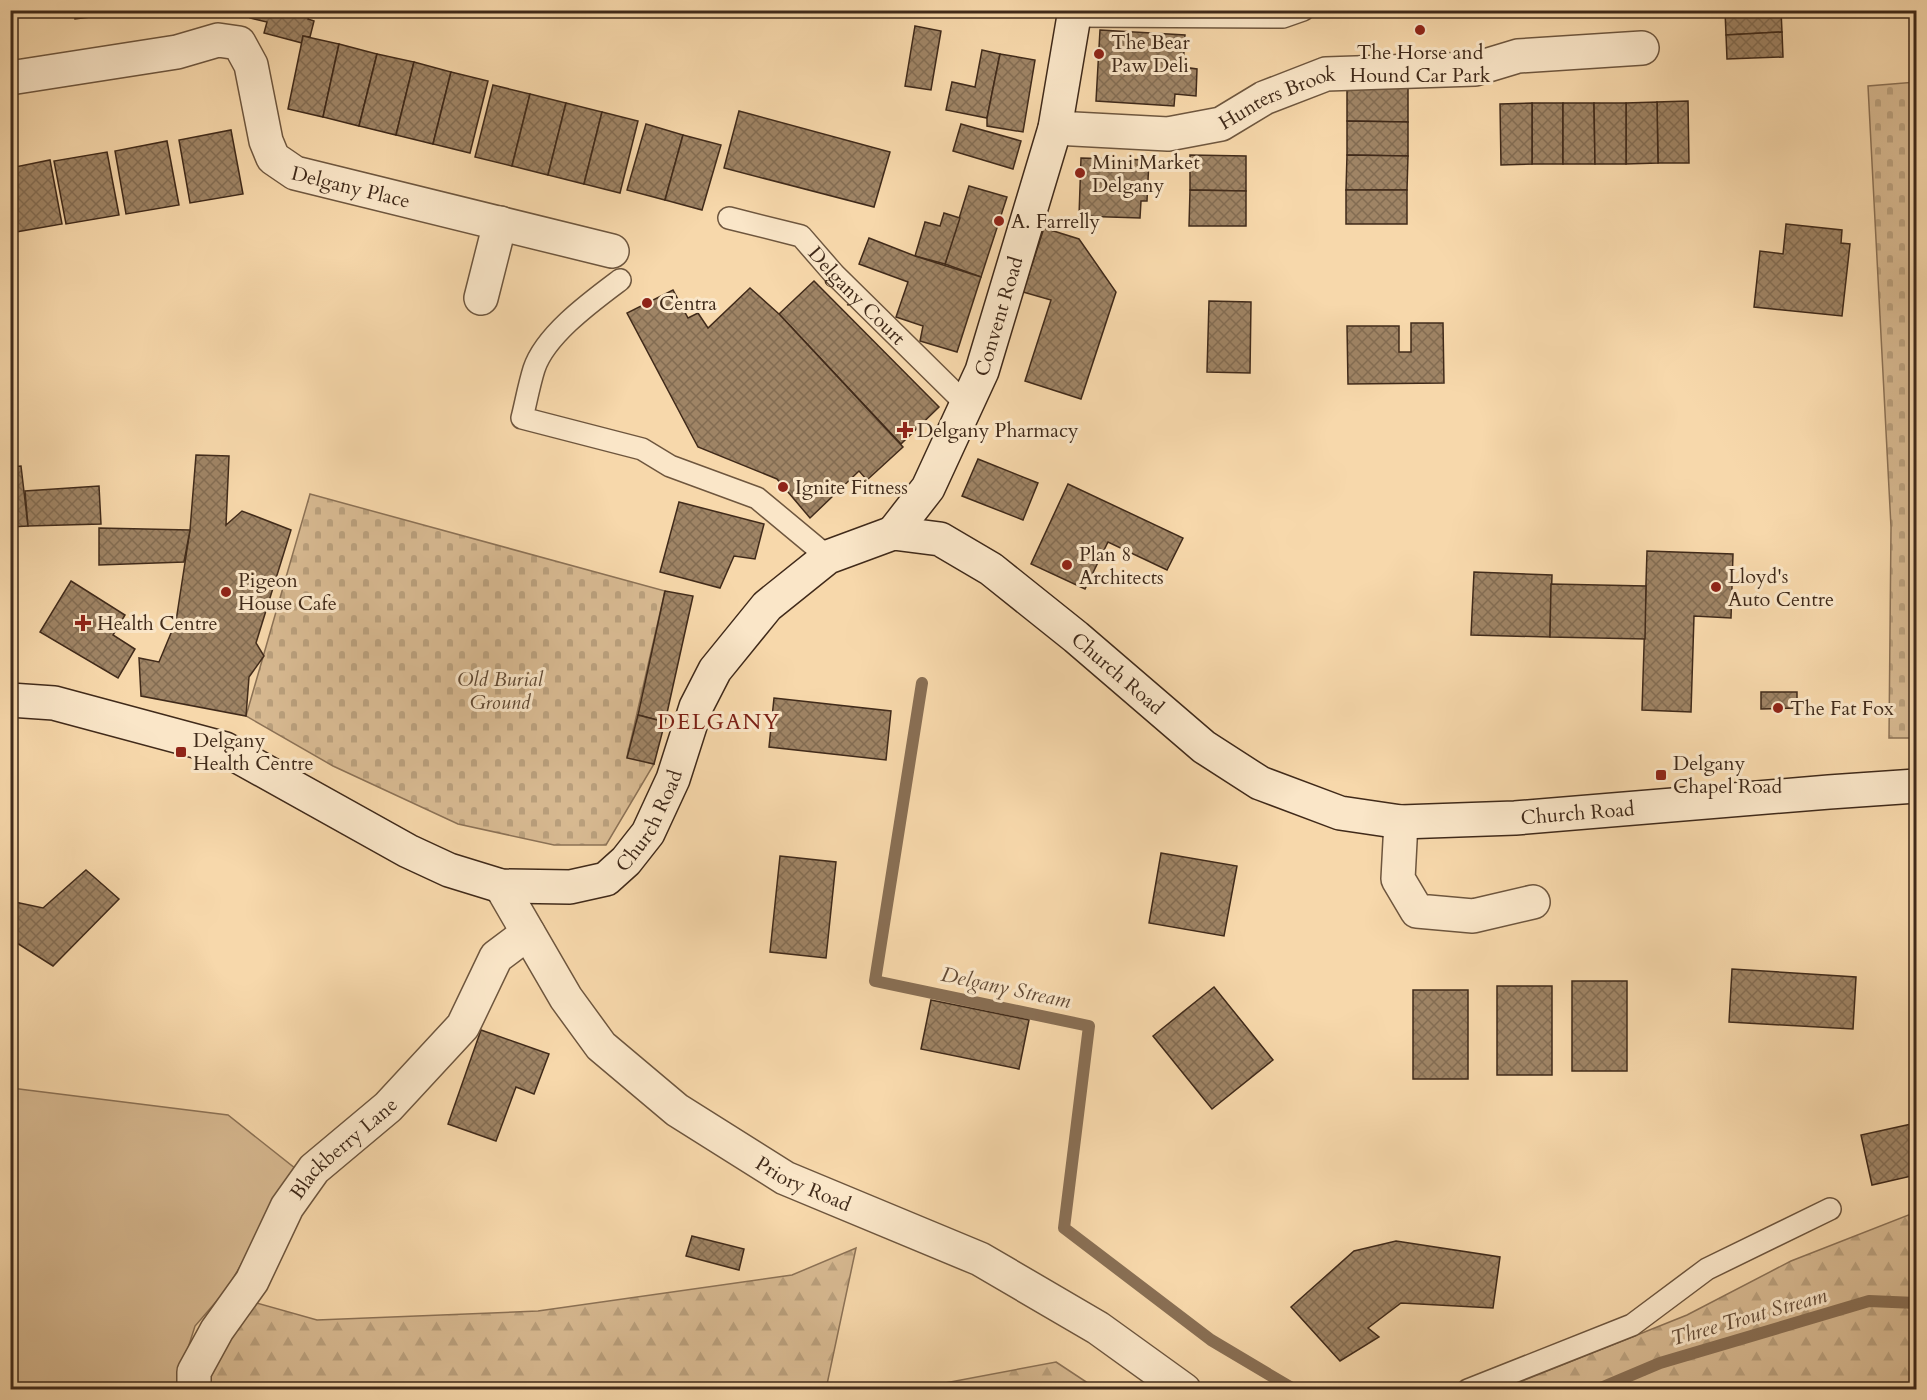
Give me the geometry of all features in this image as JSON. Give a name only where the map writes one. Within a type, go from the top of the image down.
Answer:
[{"type":"street","name":"Convent Road","points":[[893,533],[928,488],[982,371],[1055,128],[1074,13]]},
{"type":"street","name":"Delgany Place","points":[[10,78],[177,52],[218,40],[239,43],[251,65],[266,141],[273,158],[295,173],[500,223],[616,265]]},
{"type":"street","name":"Hunters Brook","points":[[1055,128],[1168,134],[1221,124],[1264,98],[1326,74],[1475,69],[1518,56],[1642,48]]},
{"type":"street","points":[[481,298],[500,223]]},
{"type":"street","name":"Church Road","points":[[10,700],[54,703],[225,750],[408,851],[448,870],[501,886],[570,887],[606,879],[626,861],[648,833],[673,779],[696,707],[715,670],[767,606],[828,557],[893,533],[940,539],[992,569],[1076,637],[1204,747],[1260,783],[1340,813],[1401,822],[1515,818],[1917,786]]},
{"type":"street","points":[[1401,822],[1398,879],[1417,911],[1473,916],[1533,902]]},
{"type":"street","name":"Priory Road","points":[[501,886],[566,998],[601,1046],[677,1110],[785,1178],[980,1259],[1098,1328],[1184,1389]]},
{"type":"street","name":"Blackberry Lane","points":[[194,1381],[217,1330],[252,1281],[286,1207],[314,1169],[388,1107],[463,1026],[496,957],[528,933]]},
{"type":"lane","points":[[1074,13],[1283,17],[1303,10]]},
{"type":"lane","name":"Delgany Court","points":[[729,218],[801,236],[834,274],[966,405]]},
{"type":"lane","points":[[616,265],[548,345],[534,366],[522,418],[642,449],[670,466],[757,498],[828,557]]},
{"type":"lane","points":[[1468,1389],[1632,1325],[1707,1269],[1830,1209]]},
{"type":"green space","points":[[1916,82],[1916,738],[1889,738],[1891,527],[1868,86]]},
{"type":"green space","name":"Old Burial Ground","points":[[310,494],[665,591],[627,757],[654,764],[606,845],[554,845],[458,824],[333,766],[246,716]]},
{"type":"green space","points":[[11,1088],[228,1115],[296,1169],[227,1289],[195,1326],[175,1389],[11,1390]]},
{"type":"green space","points":[[1916,1212],[1916,1389],[1502,1389],[1687,1315],[1791,1261]]},
{"type":"green space","points":[[856,1248],[826,1389],[205,1390],[203,1373],[253,1302],[317,1320],[538,1311],[792,1275]]},
{"type":"green space","points":[[1056,1362],[1097,1389],[913,1389]]},
{"type":"building","points":[[74,10],[139,10],[139,11],[75,19]]},
{"type":"building","points":[[252,10],[310,10],[308,19],[314,21],[310,37],[303,36],[302,43],[264,33],[267,22],[250,18]]},
{"type":"building","points":[[1781,10],[1782,32],[1726,35],[1725,11]]},
{"type":"building","points":[[915,26],[941,31],[931,90],[905,86]]},
{"type":"building","points":[[1100,30],[1185,35],[1183,67],[1197,69],[1196,96],[1175,94],[1174,106],[1096,101]]},
{"type":"building","points":[[1782,32],[1783,57],[1727,59],[1726,35]]},
{"type":"building","points":[[303,36],[339,44],[323,117],[288,109]]},
{"type":"building","points":[[339,44],[377,54],[359,126],[323,117]]},
{"type":"building","points":[[982,50],[1000,54],[987,118],[946,110],[952,82],[975,87]]},
{"type":"building","points":[[377,54],[414,62],[396,135],[359,126]]},
{"type":"building","points":[[1000,54],[1035,60],[1023,132],[987,126]]},
{"type":"building","points":[[414,62],[451,72],[433,144],[396,135]]},
{"type":"building","points":[[451,72],[488,81],[470,153],[433,144]]},
{"type":"building","points":[[493,85],[530,94],[512,166],[475,157]]},
{"type":"building","points":[[1347,87],[1408,87],[1408,122],[1347,121]]},
{"type":"building","points":[[530,94],[566,103],[548,175],[512,166]]},
{"type":"building","points":[[1688,101],[1689,163],[1658,163],[1657,102]]},
{"type":"building","points":[[1657,102],[1658,163],[1626,164],[1626,103]]},
{"type":"building","points":[[566,103],[602,112],[584,184],[548,175]]},
{"type":"building","points":[[1532,103],[1563,103],[1563,164],[1532,164]]},
{"type":"building","points":[[1532,103],[1532,164],[1501,165],[1500,104]]},
{"type":"building","points":[[1563,103],[1594,103],[1595,164],[1563,164]]},
{"type":"building","points":[[1594,103],[1626,103],[1626,164],[1595,164]]},
{"type":"building","points":[[739,111],[890,152],[874,207],[724,168]]},
{"type":"building","points":[[602,112],[638,121],[620,193],[584,184]]},
{"type":"building","points":[[1347,121],[1408,122],[1408,156],[1347,155]]},
{"type":"building","points":[[646,124],[683,135],[665,200],[627,190]]},
{"type":"building","points":[[961,124],[1021,141],[1013,169],[953,151]]},
{"type":"building","points":[[231,130],[243,194],[190,203],[179,140]]},
{"type":"building","points":[[683,135],[721,145],[702,210],[665,200]]},
{"type":"building","points":[[167,141],[179,205],[126,214],[115,151]]},
{"type":"building","points":[[107,152],[119,215],[66,224],[54,161]]},
{"type":"building","points":[[1190,155],[1246,156],[1246,191],[1190,190]]},
{"type":"building","points":[[1347,155],[1408,156],[1407,190],[1346,190]]},
{"type":"building","points":[[1081,158],[1149,160],[1147,201],[1141,201],[1140,218],[1079,216]]},
{"type":"building","points":[[50,160],[62,224],[10,233],[10,168]]},
{"type":"building","points":[[969,186],[1007,197],[981,277],[945,264]]},
{"type":"building","points":[[1190,190],[1246,191],[1246,226],[1189,226]]},
{"type":"building","points":[[1346,190],[1407,190],[1407,224],[1346,224]]},
{"type":"building","points":[[944,213],[960,218],[945,264],[915,256],[925,222],[940,226]]},
{"type":"building","points":[[1786,224],[1842,230],[1841,243],[1850,244],[1842,316],[1754,307],[1760,251],[1783,254]]},
{"type":"building","points":[[1044,228],[1079,239],[1116,292],[1081,399],[1025,381],[1051,300],[1023,292]]},
{"type":"building","points":[[869,238],[915,256],[981,277],[957,352],[920,341],[923,326],[896,317],[908,282],[859,264]]},
{"type":"building","points":[[814,281],[939,407],[901,444],[779,314]]},
{"type":"building","points":[[750,288],[779,314],[903,447],[867,480],[859,471],[810,518],[777,479],[698,447],[627,313],[673,290],[688,318],[698,313],[708,328]]},
{"type":"building","points":[[1209,301],[1251,302],[1250,373],[1207,372]]},
{"type":"building","points":[[1411,323],[1443,323],[1444,383],[1348,384],[1347,326],[1399,326],[1399,352],[1411,352]]},
{"type":"building","name":"Pigeon House Cafe","points":[[196,455],[229,456],[226,525],[242,511],[291,530],[256,643],[264,656],[249,677],[246,716],[141,696],[139,658],[159,662],[176,621],[190,530]]},
{"type":"building","points":[[978,459],[1038,483],[1023,520],[962,496]]},
{"type":"building","points":[[21,466],[28,526],[10,527],[10,467]]},
{"type":"building","points":[[1068,484],[1183,538],[1167,570],[1108,542],[1085,589],[1031,564]]},
{"type":"building","points":[[99,486],[101,524],[28,526],[25,491]]},
{"type":"building","points":[[679,502],[764,524],[755,559],[734,556],[720,588],[660,572]]},
{"type":"building","points":[[99,528],[190,530],[184,562],[99,565]]},
{"type":"building","points":[[1647,551],[1733,554],[1731,618],[1694,616],[1691,712],[1642,710]]},
{"type":"building","points":[[1474,572],[1552,575],[1550,637],[1471,635]]},
{"type":"building","name":"Health Centre","points":[[71,581],[125,615],[113,635],[135,649],[118,678],[40,632]]},
{"type":"building","points":[[1551,584],[1646,586],[1645,639],[1550,637]]},
{"type":"building","points":[[665,591],[693,596],[665,722],[638,715]]},
{"type":"building","points":[[1761,692],[1797,692],[1797,708],[1761,709]]},
{"type":"building","points":[[774,698],[891,711],[886,760],[769,747]]},
{"type":"building","points":[[638,715],[665,722],[654,764],[627,758]]},
{"type":"building","points":[[1161,853],[1237,866],[1224,936],[1149,923]]},
{"type":"building","points":[[780,856],[836,862],[826,958],[770,952]]},
{"type":"building","points":[[86,870],[119,899],[53,966],[17,943],[10,942],[10,901],[43,908]]},
{"type":"building","points":[[1732,969],[1856,977],[1853,1029],[1729,1022]]},
{"type":"building","points":[[1572,981],[1627,981],[1627,1071],[1572,1071]]},
{"type":"building","points":[[1497,986],[1552,986],[1552,1075],[1497,1075]]},
{"type":"building","points":[[1214,987],[1273,1060],[1212,1109],[1153,1036]]},
{"type":"building","points":[[1413,990],[1468,990],[1468,1079],[1413,1079]]},
{"type":"building","points":[[931,1000],[1029,1020],[1019,1069],[921,1049]]},
{"type":"building","points":[[481,1030],[549,1054],[534,1094],[516,1087],[496,1141],[448,1124]]},
{"type":"building","points":[[1916,1123],[1916,1175],[1872,1185],[1861,1135]]},
{"type":"building","points":[[692,1236],[744,1249],[739,1270],[686,1256]]},
{"type":"building","points":[[1396,1241],[1500,1257],[1493,1308],[1401,1303],[1368,1328],[1379,1337],[1340,1361],[1291,1307],[1354,1251]]},
{"type":"waterway","name":"Delgany Stream","points":[[922,683],[875,981],[1089,1026],[1064,1228],[1211,1340],[1295,1390]]},
{"type":"waterway","name":"Three Trout Stream","points":[[1596,1390],[1660,1363],[1869,1301],[1916,1303]]},
{"type":"place","name":"The Horse and Hound Car Park","points":[[1420,30]]},
{"type":"place","name":"The Bear Paw Deli","points":[[1099,54]]},
{"type":"place","name":"Mini Market Delgany","points":[[1080,173]]},
{"type":"place","name":"A. Farrelly","points":[[999,221]]},
{"type":"place","name":"Centra","points":[[647,303]]},
{"type":"place","name":"Delgany Pharmacy","points":[[905,430]]},
{"type":"place","name":"Ignite Fitness","points":[[783,487]]},
{"type":"place","name":"Plan 8 Architects","points":[[1067,565]]},
{"type":"place","name":"Lloyd's Auto Centre","points":[[1716,587]]},
{"type":"place","name":"Pigeon House Cafe","points":[[226,592]]},
{"type":"place","name":"Health Centre","points":[[83,623]]},
{"type":"place","name":"The Fat Fox","points":[[1778,708]]},
{"type":"place","name":"Delgany Health Centre","points":[[181,752]]},
{"type":"place","name":"Delgany Chapel Road","points":[[1661,775]]},
{"type":"district","name":"DELGANY","points":[[719,722]]}]
